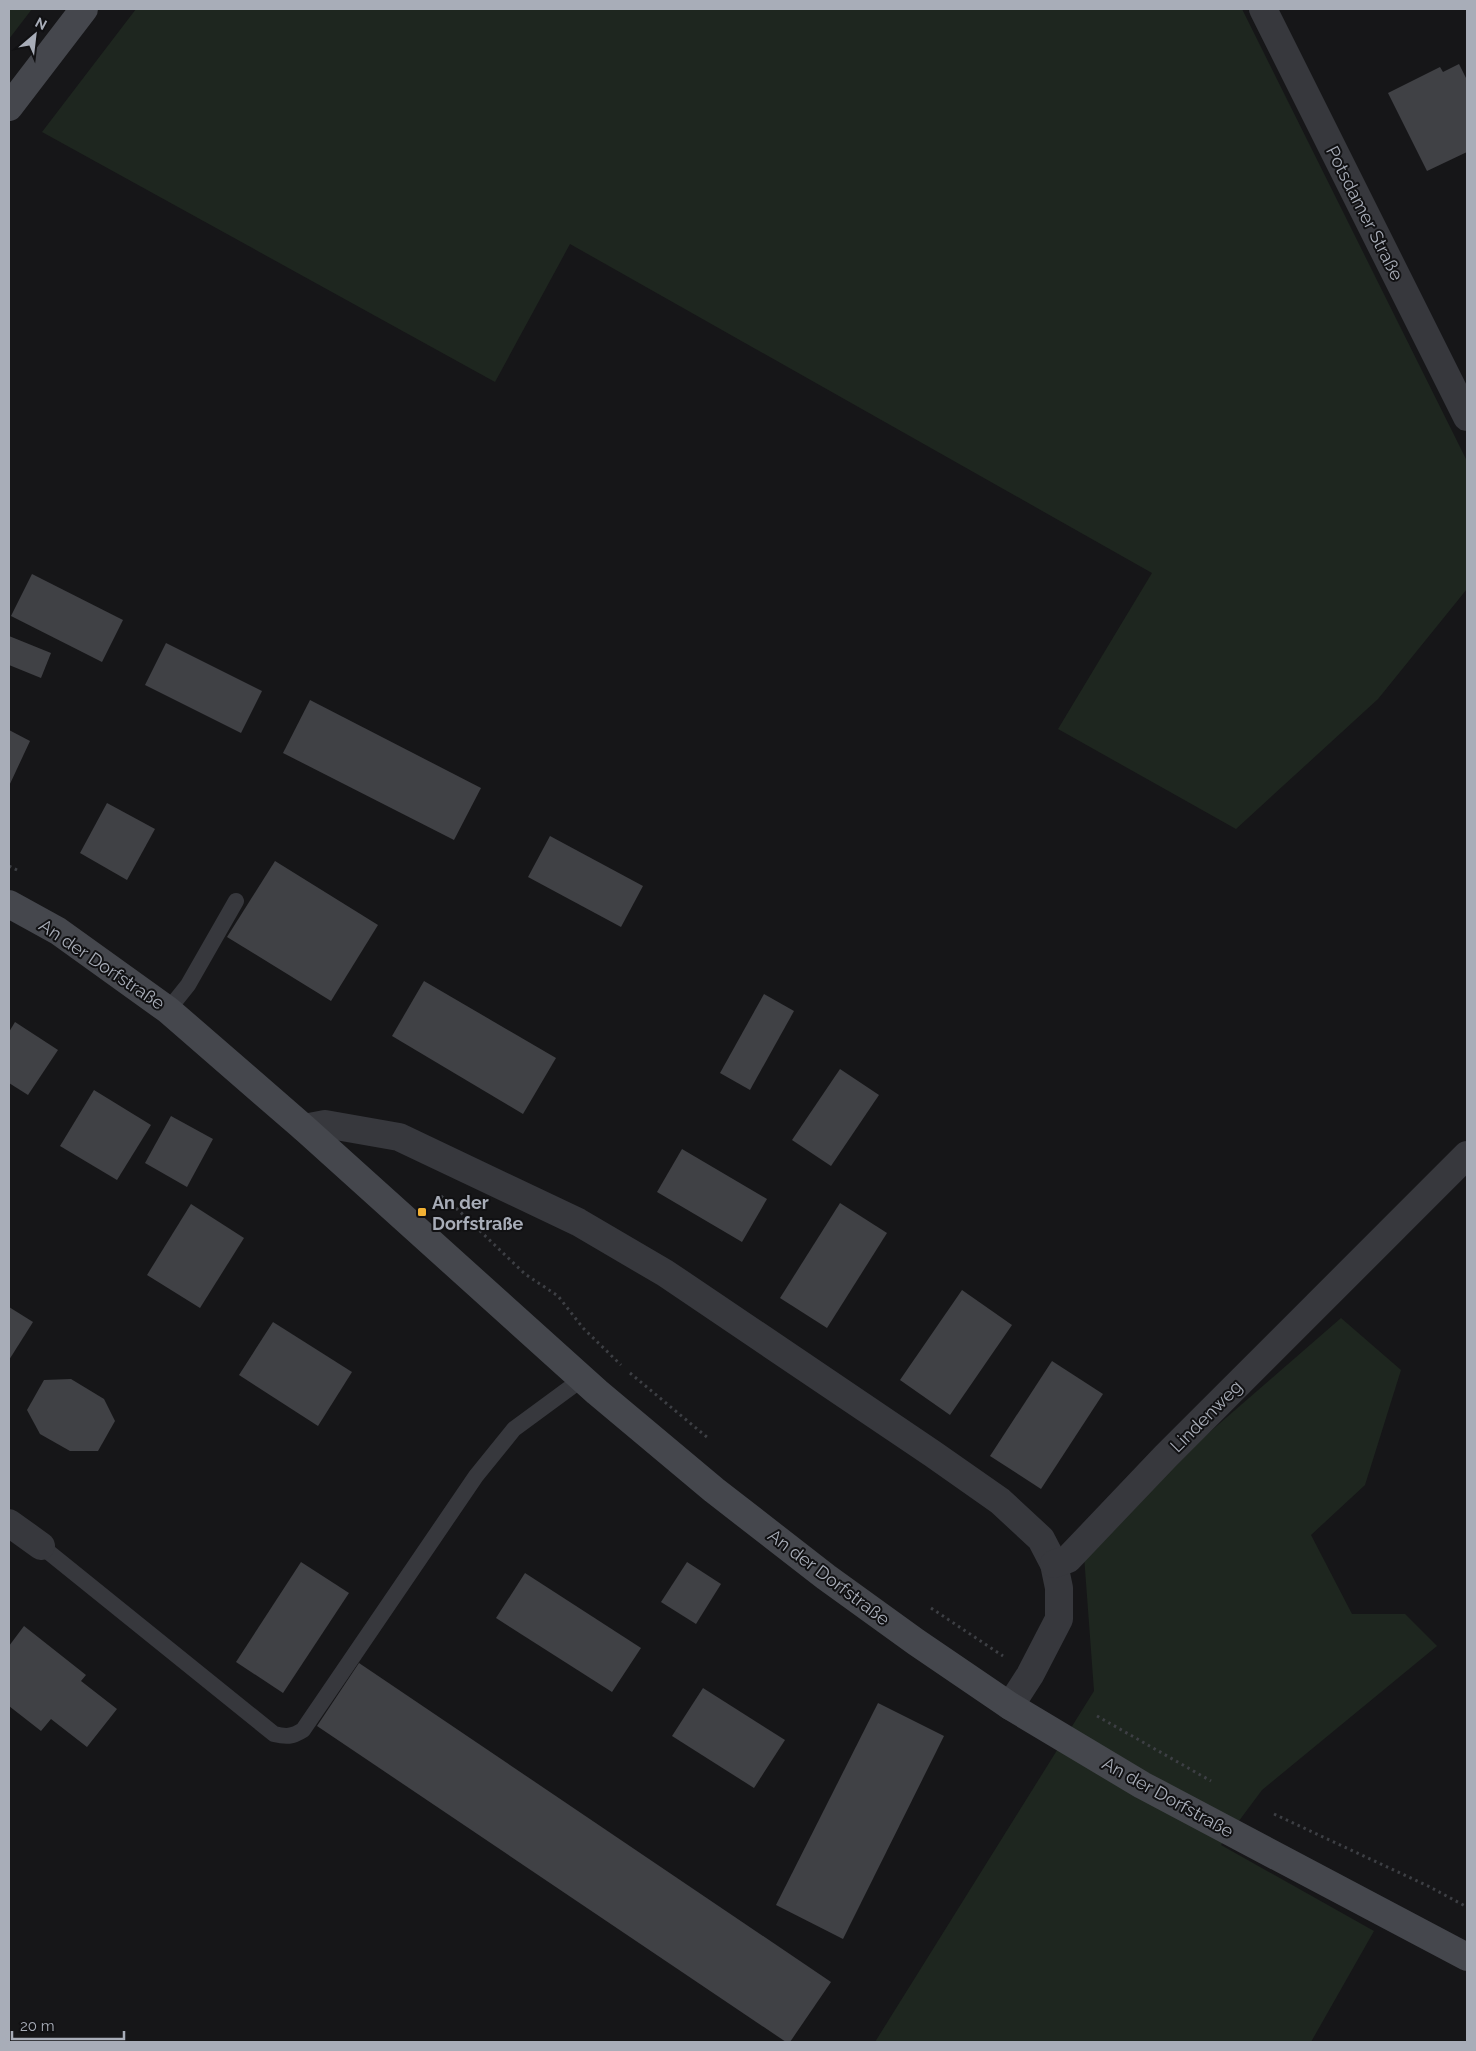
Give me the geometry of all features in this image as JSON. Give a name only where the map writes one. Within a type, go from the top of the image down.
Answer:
[{"type":"street","points":[[9,107],[84,9]]},
{"type":"street","name":"Potsdamer Straße","points":[[1263,9],[1467,417]]},
{"type":"street","name":"An der Dorfstraße","points":[[9,904],[58,931],[168,1010],[304,1128],[582,1379],[714,1490],[826,1578],[1010,1706],[1142,1785],[1467,1957]]},
{"type":"street","points":[[304,1128],[325,1124],[399,1137],[578,1222],[665,1273],[925,1448],[1000,1501],[1041,1539],[1054,1564],[1059,1588],[1059,1619],[1030,1675],[1010,1706]]},
{"type":"street","name":"Lindenweg","points":[[1054,1564],[1068,1559],[1166,1456],[1467,1155]]},
{"type":"street","points":[[9,1523],[41,1546]]},
{"type":"lane","points":[[168,1010],[188,985],[236,901]]},
{"type":"lane","points":[[41,1546],[274,1734],[285,1737],[294,1736],[303,1730],[476,1476],[514,1429],[582,1379]]},
{"type":"path","points":[[440,1196],[456,1208],[525,1274],[558,1296],[583,1328],[623,1367]]},
{"type":"path","points":[[629,1372],[715,1444]]},
{"type":"path","points":[[927,1606],[1030,1675]]},
{"type":"path","points":[[1096,1716],[1216,1784]]},
{"type":"path","points":[[1268,1812],[1428,1886],[1467,1907]]},
{"type":"shaded area","points":[[9,9],[32,9],[9,39]]},
{"type":"shaded area","points":[[136,9],[1242,9],[1467,461],[1467,589],[1378,699],[1236,829],[1058,729],[1152,573],[570,244],[495,382],[42,132]]},
{"type":"shaded area","points":[[1341,1318],[1401,1370],[1365,1485],[1311,1535],[1352,1614],[1405,1614],[1437,1646],[1262,1790],[1221,1845],[1374,1931],[1311,2042],[875,2042],[1094,1691],[1083,1542]]},
{"type":"building","points":[[1459,64],[1467,80],[1467,152],[1427,171],[1388,93],[1440,67],[1443,72]]},
{"type":"building","points":[[32,574],[123,620],[102,662],[11,616]]},
{"type":"building","points":[[9,636],[51,653],[41,678],[9,665]]},
{"type":"building","points":[[166,643],[262,691],[241,733],[145,685]]},
{"type":"building","points":[[310,700],[481,788],[454,840],[283,753]]},
{"type":"building","points":[[9,730],[30,741],[9,786]]},
{"type":"building","points":[[107,803],[155,829],[127,880],[80,853]]},
{"type":"building","points":[[550,836],[643,886],[621,927],[528,877]]},
{"type":"building","points":[[275,861],[378,925],[331,1001],[227,937]]},
{"type":"building","points":[[424,981],[556,1058],[523,1114],[392,1036]]},
{"type":"building","points":[[764,994],[794,1011],[750,1090],[720,1073]]},
{"type":"building","points":[[15,1022],[58,1050],[28,1095],[9,1083],[9,1032]]},
{"type":"building","points":[[840,1069],[879,1095],[831,1166],[792,1140]]},
{"type":"building","points":[[94,1090],[151,1125],[117,1180],[60,1146]]},
{"type":"building","points":[[171,1116],[213,1139],[187,1187],[145,1163]]},
{"type":"building","points":[[682,1149],[767,1199],[742,1242],[657,1192]]},
{"type":"building","points":[[840,1203],[887,1233],[827,1328],[780,1298]]},
{"type":"building","points":[[191,1204],[244,1238],[200,1308],[147,1275]]},
{"type":"building","points":[[962,1290],[1012,1325],[950,1415],[900,1380]]},
{"type":"building","points":[[9,1307],[33,1322],[9,1360]]},
{"type":"building","points":[[273,1322],[352,1372],[318,1426],[239,1375]]},
{"type":"building","points":[[1052,1361],[1103,1394],[1041,1489],[990,1456]]},
{"type":"building","points":[[71,1379],[104,1399],[115,1421],[98,1451],[70,1451],[40,1434],[27,1410],[44,1380]]},
{"type":"building","points":[[301,1562],[349,1593],[283,1693],[236,1662]]},
{"type":"building","points":[[687,1562],[721,1584],[696,1624],[661,1602]]},
{"type":"building","points":[[525,1573],[641,1648],[612,1692],[496,1618]]},
{"type":"building","points":[[24,1626],[86,1675],[81,1681],[117,1709],[87,1747],[51,1719],[41,1731],[9,1706],[9,1646]]},
{"type":"building","points":[[359,1663],[831,1982],[790,2042],[786,2042],[317,1726]]},
{"type":"building","points":[[703,1688],[785,1740],[754,1788],[672,1736]]},
{"type":"building","points":[[878,1703],[944,1736],[843,1939],[776,1905]]},
{"type":"place","name":"An der Dorfstraße","points":[[422,1212]]}]
